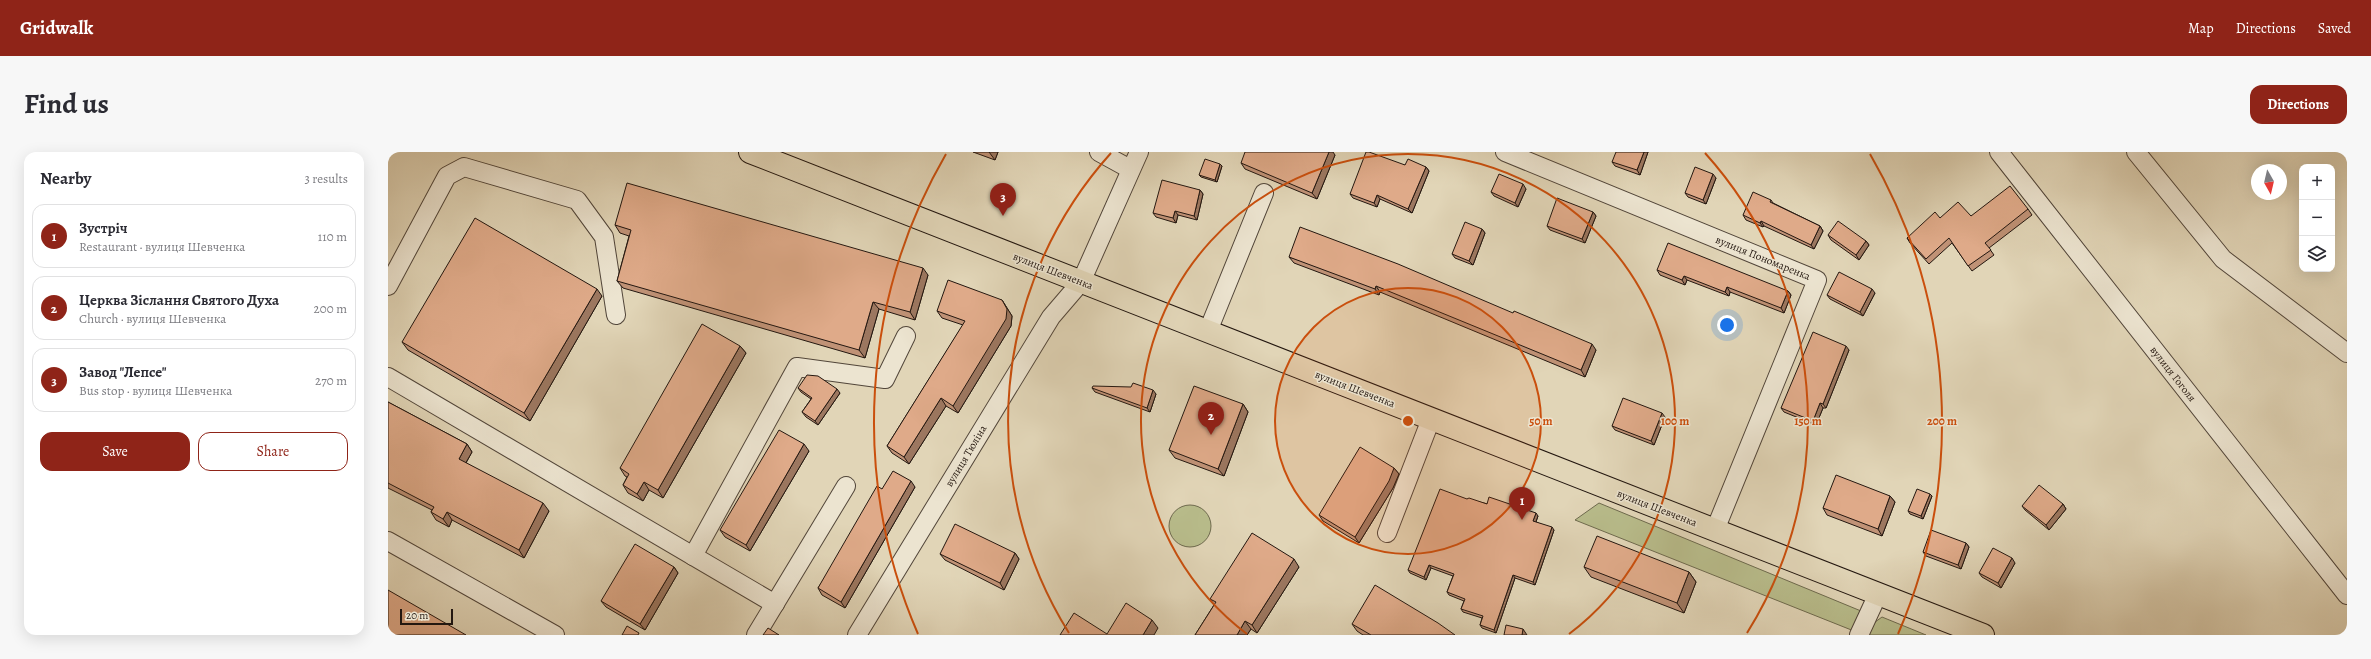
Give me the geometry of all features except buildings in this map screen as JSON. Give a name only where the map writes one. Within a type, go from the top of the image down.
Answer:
[{"type":"main road","name":"вулиця Шевченка","points":[[750,152],[1983,635]]},
{"type":"street","points":[[1099,152],[1130,169]]},
{"type":"street","name":"вулиця Тюліна","points":[[857,635],[1052,316],[1081,282],[1106,229],[1130,169],[1139,152]]},
{"type":"street","name":"вулиця Пономаренка","points":[[1505,152],[1817,280],[1715,530]]},
{"type":"street","name":"вулиця Гоголя","points":[[1999,152],[2347,595]]},
{"type":"street","points":[[2136,152],[2223,259],[2347,353]]},
{"type":"street","points":[[388,286],[447,176],[464,167],[577,200],[604,237],[616,315]]},
{"type":"street","points":[[1208,331],[1264,193]]},
{"type":"street","points":[[693,556],[797,367],[885,379],[906,336]]},
{"type":"street","points":[[388,377],[775,604]]},
{"type":"street","points":[[1387,533],[1431,419]]},
{"type":"street","points":[[756,635],[846,486]]},
{"type":"street","points":[[388,541],[555,635]]},
{"type":"street","points":[[1860,635],[1878,594]]},
{"type":"green space","points":[[1599,503],[1861,611],[1860,633],[1882,617],[1926,635],[1864,635],[1575,520]]},
{"type":"green space","points":[[1190,505],[1205,511],[1211,526],[1205,541],[1190,547],[1175,541],[1169,526],[1175,511]]},
{"type":"place","name":"Завод \"Лепсе\"","points":[[1003,216]]},
{"type":"place","name":"Церква Зіслання Святого Духа","points":[[1211,435]]},
{"type":"place","name":"Зустріч","points":[[1522,520]]}]
